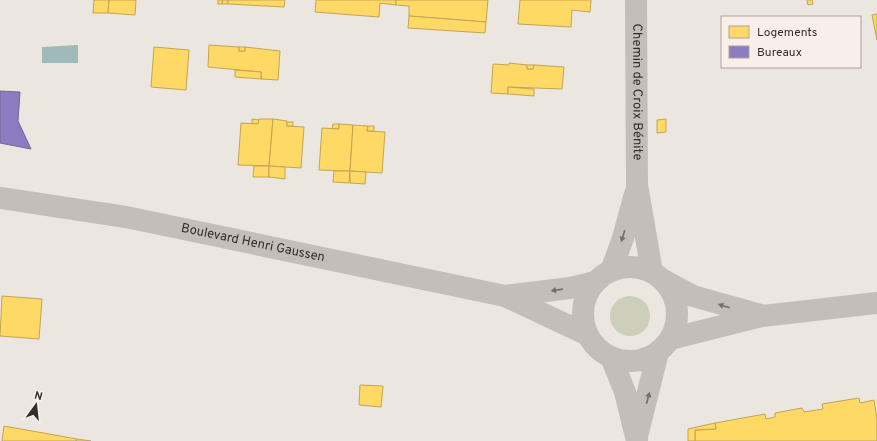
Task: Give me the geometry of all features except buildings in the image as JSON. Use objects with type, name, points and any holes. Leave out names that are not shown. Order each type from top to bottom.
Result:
[{"type":"street","name":"Chemin de Croix Bénite","points":[[636,0],[637,185],[657,276]]},
{"type":"street","name":"Chemin de Croix Bénite","points":[[603,276],[623,238],[637,185]]},
{"type":"street","name":"Boulevard Henri Gaussen","points":[[0,198],[126,217],[505,296],[588,335]]},
{"type":"street","name":"Boulevard Henri Gaussen","points":[[505,296],[570,288],[624,267],[639,267],[693,296],[762,316]]},
{"type":"street","name":"Boulevard Henri Gaussen","points":[[603,276],[587,293],[583,307],[583,321],[588,335],[602,352],[611,357],[623,360],[636,361],[647,358],[664,346],[762,316],[877,303]]},
{"type":"street","points":[[637,438],[664,346],[676,324],[677,308],[673,293],[657,276]]},
{"type":"street","points":[[611,357],[625,392],[637,438]]},
{"type":"green space","points":[[634,296],[641,299],[647,305],[650,316],[649,324],[641,333],[634,336],[626,336],[619,333],[611,324],[610,312],[613,305],[622,297]]},
{"type":"water","points":[[78,45],[78,63],[42,63],[42,47]]}]
